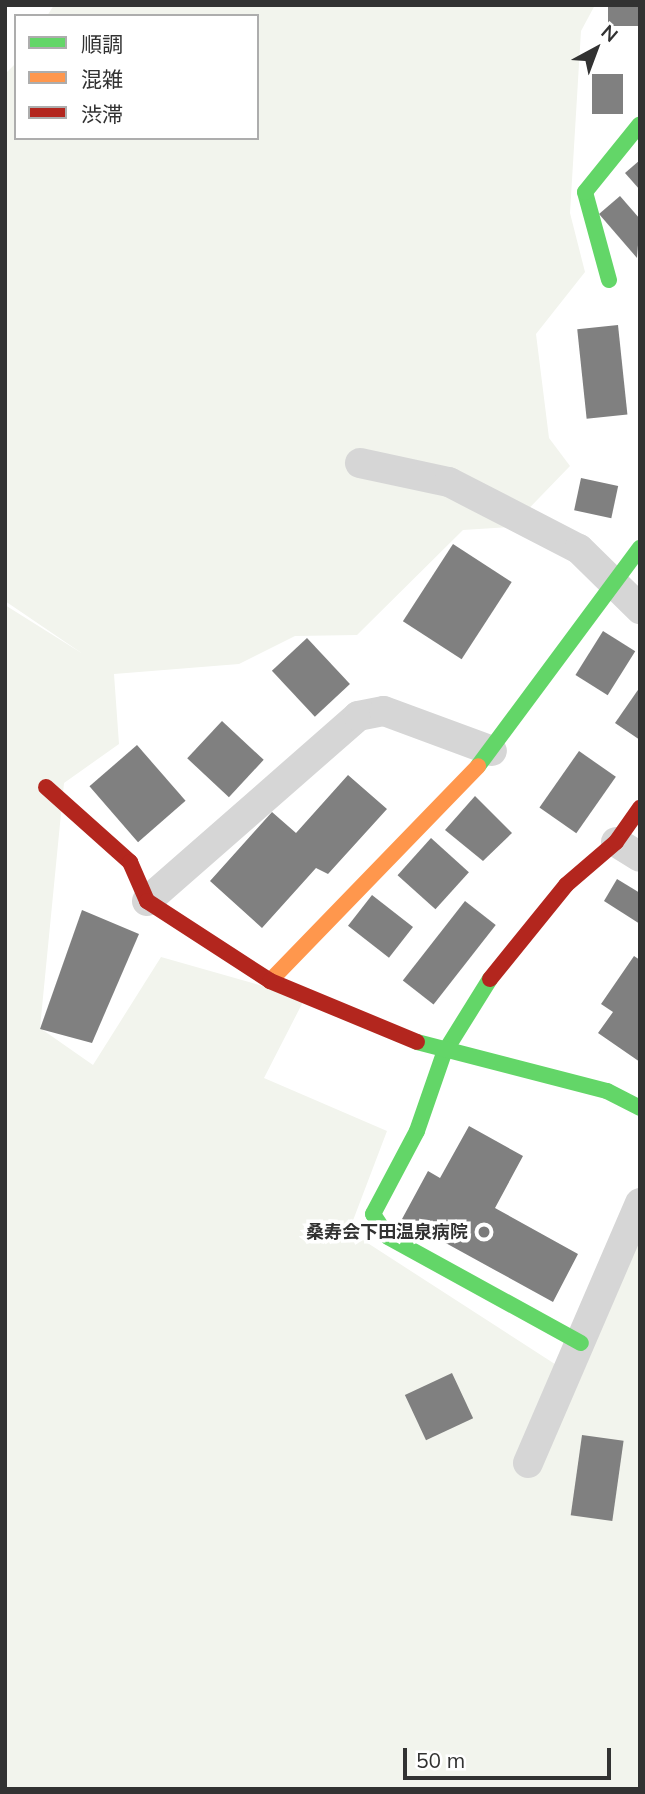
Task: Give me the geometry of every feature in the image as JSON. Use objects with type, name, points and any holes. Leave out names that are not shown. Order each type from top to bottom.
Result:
[{"type":"street","points":[[609,280],[585,192],[640,124]]},
{"type":"street","points":[[360,463],[449,482],[579,549],[640,609]]},
{"type":"street","points":[[270,981],[492,751],[610,582],[640,548]]},
{"type":"street","points":[[147,901],[358,716],[383,711],[492,751]]},
{"type":"street","points":[[46,788],[130,862],[147,901],[270,981],[444,1053],[607,1091],[640,1108]]},
{"type":"street","points":[[581,1343],[388,1237],[373,1214],[418,1131],[444,1053],[504,957],[566,885],[628,850],[640,808]]},
{"type":"street","points":[[528,1463],[640,1203]]},
{"type":"shaded area","points":[[54,5],[595,5],[581,31],[570,213],[585,272],[536,334],[549,438],[570,466],[511,527],[463,530],[357,635],[295,636],[239,664],[114,674],[119,744],[64,783],[40,1028],[93,1065],[161,957],[305,998],[264,1078],[387,1131],[349,1231],[561,1368],[640,1224],[640,1789],[5,1789],[5,605],[83,654],[5,601],[5,74],[14,65],[14,140],[259,140],[259,14],[48,14]]},
{"type":"building","points":[[608,5],[640,5],[640,26],[608,26]]},
{"type":"building","points":[[592,74],[623,74],[623,114],[592,114]]},
{"type":"building","points":[[640,160],[640,190],[625,173]]},
{"type":"building","points":[[620,196],[640,219],[637,258],[599,214]]},
{"type":"building","points":[[618,325],[627,415],[587,419],[577,329]]},
{"type":"building","points":[[581,478],[618,486],[611,518],[574,510]]},
{"type":"building","points":[[453,544],[512,582],[462,659],[403,621]]},
{"type":"building","points":[[603,631],[635,651],[608,695],[575,675]]},
{"type":"building","points":[[307,638],[350,684],[315,717],[272,671]]},
{"type":"building","points":[[640,687],[640,740],[615,723]]},
{"type":"building","points":[[222,721],[264,760],[229,797],[187,758]]},
{"type":"building","points":[[137,745],[186,801],[138,842],[89,786]]},
{"type":"building","points":[[579,751],[616,777],[576,833],[539,808]]},
{"type":"building","points":[[348,775],[387,809],[328,874],[316,868],[262,928],[210,881],[272,812],[296,833]]},
{"type":"building","points":[[475,796],[512,833],[483,861],[445,830]]},
{"type":"building","points":[[431,838],[469,872],[435,909],[398,875]]},
{"type":"building","points":[[617,879],[640,893],[640,924],[604,901]]},
{"type":"building","points":[[372,895],[413,927],[389,958],[348,926]]},
{"type":"building","points":[[465,901],[496,925],[434,1005],[403,981]]},
{"type":"building","points":[[82,910],[139,934],[92,1043],[40,1029]]},
{"type":"building","points":[[634,956],[640,960],[640,1062],[598,1033],[613,1012],[601,1004]]},
{"type":"building","points":[[469,1126],[523,1156],[495,1208],[578,1254],[553,1302],[402,1219],[428,1171],[440,1178]]},
{"type":"building","points":[[452,1373],[473,1418],[426,1440],[405,1395]]},
{"type":"building","points":[[582,1435],[624,1441],[612,1521],[571,1515]]},
{"type":"traffic: fast","points":[[609,280],[585,192],[640,124]]},
{"type":"traffic: fast","points":[[478,766],[640,548]]},
{"type":"traffic: fast","points":[[490,979],[444,1053],[417,1131],[373,1214],[388,1237],[581,1343]]},
{"type":"traffic: fast","points":[[417,1042],[607,1091],[640,1108]]},
{"type":"traffic: slow","points":[[270,981],[478,766]]},
{"type":"traffic: jam","points":[[46,787],[130,862],[147,901],[270,981],[417,1042]]},
{"type":"traffic: jam","points":[[490,979],[566,885],[616,842],[640,808]]},
{"type":"place","name":"桑寿会下田温泉病院","points":[[484,1232]]}]
